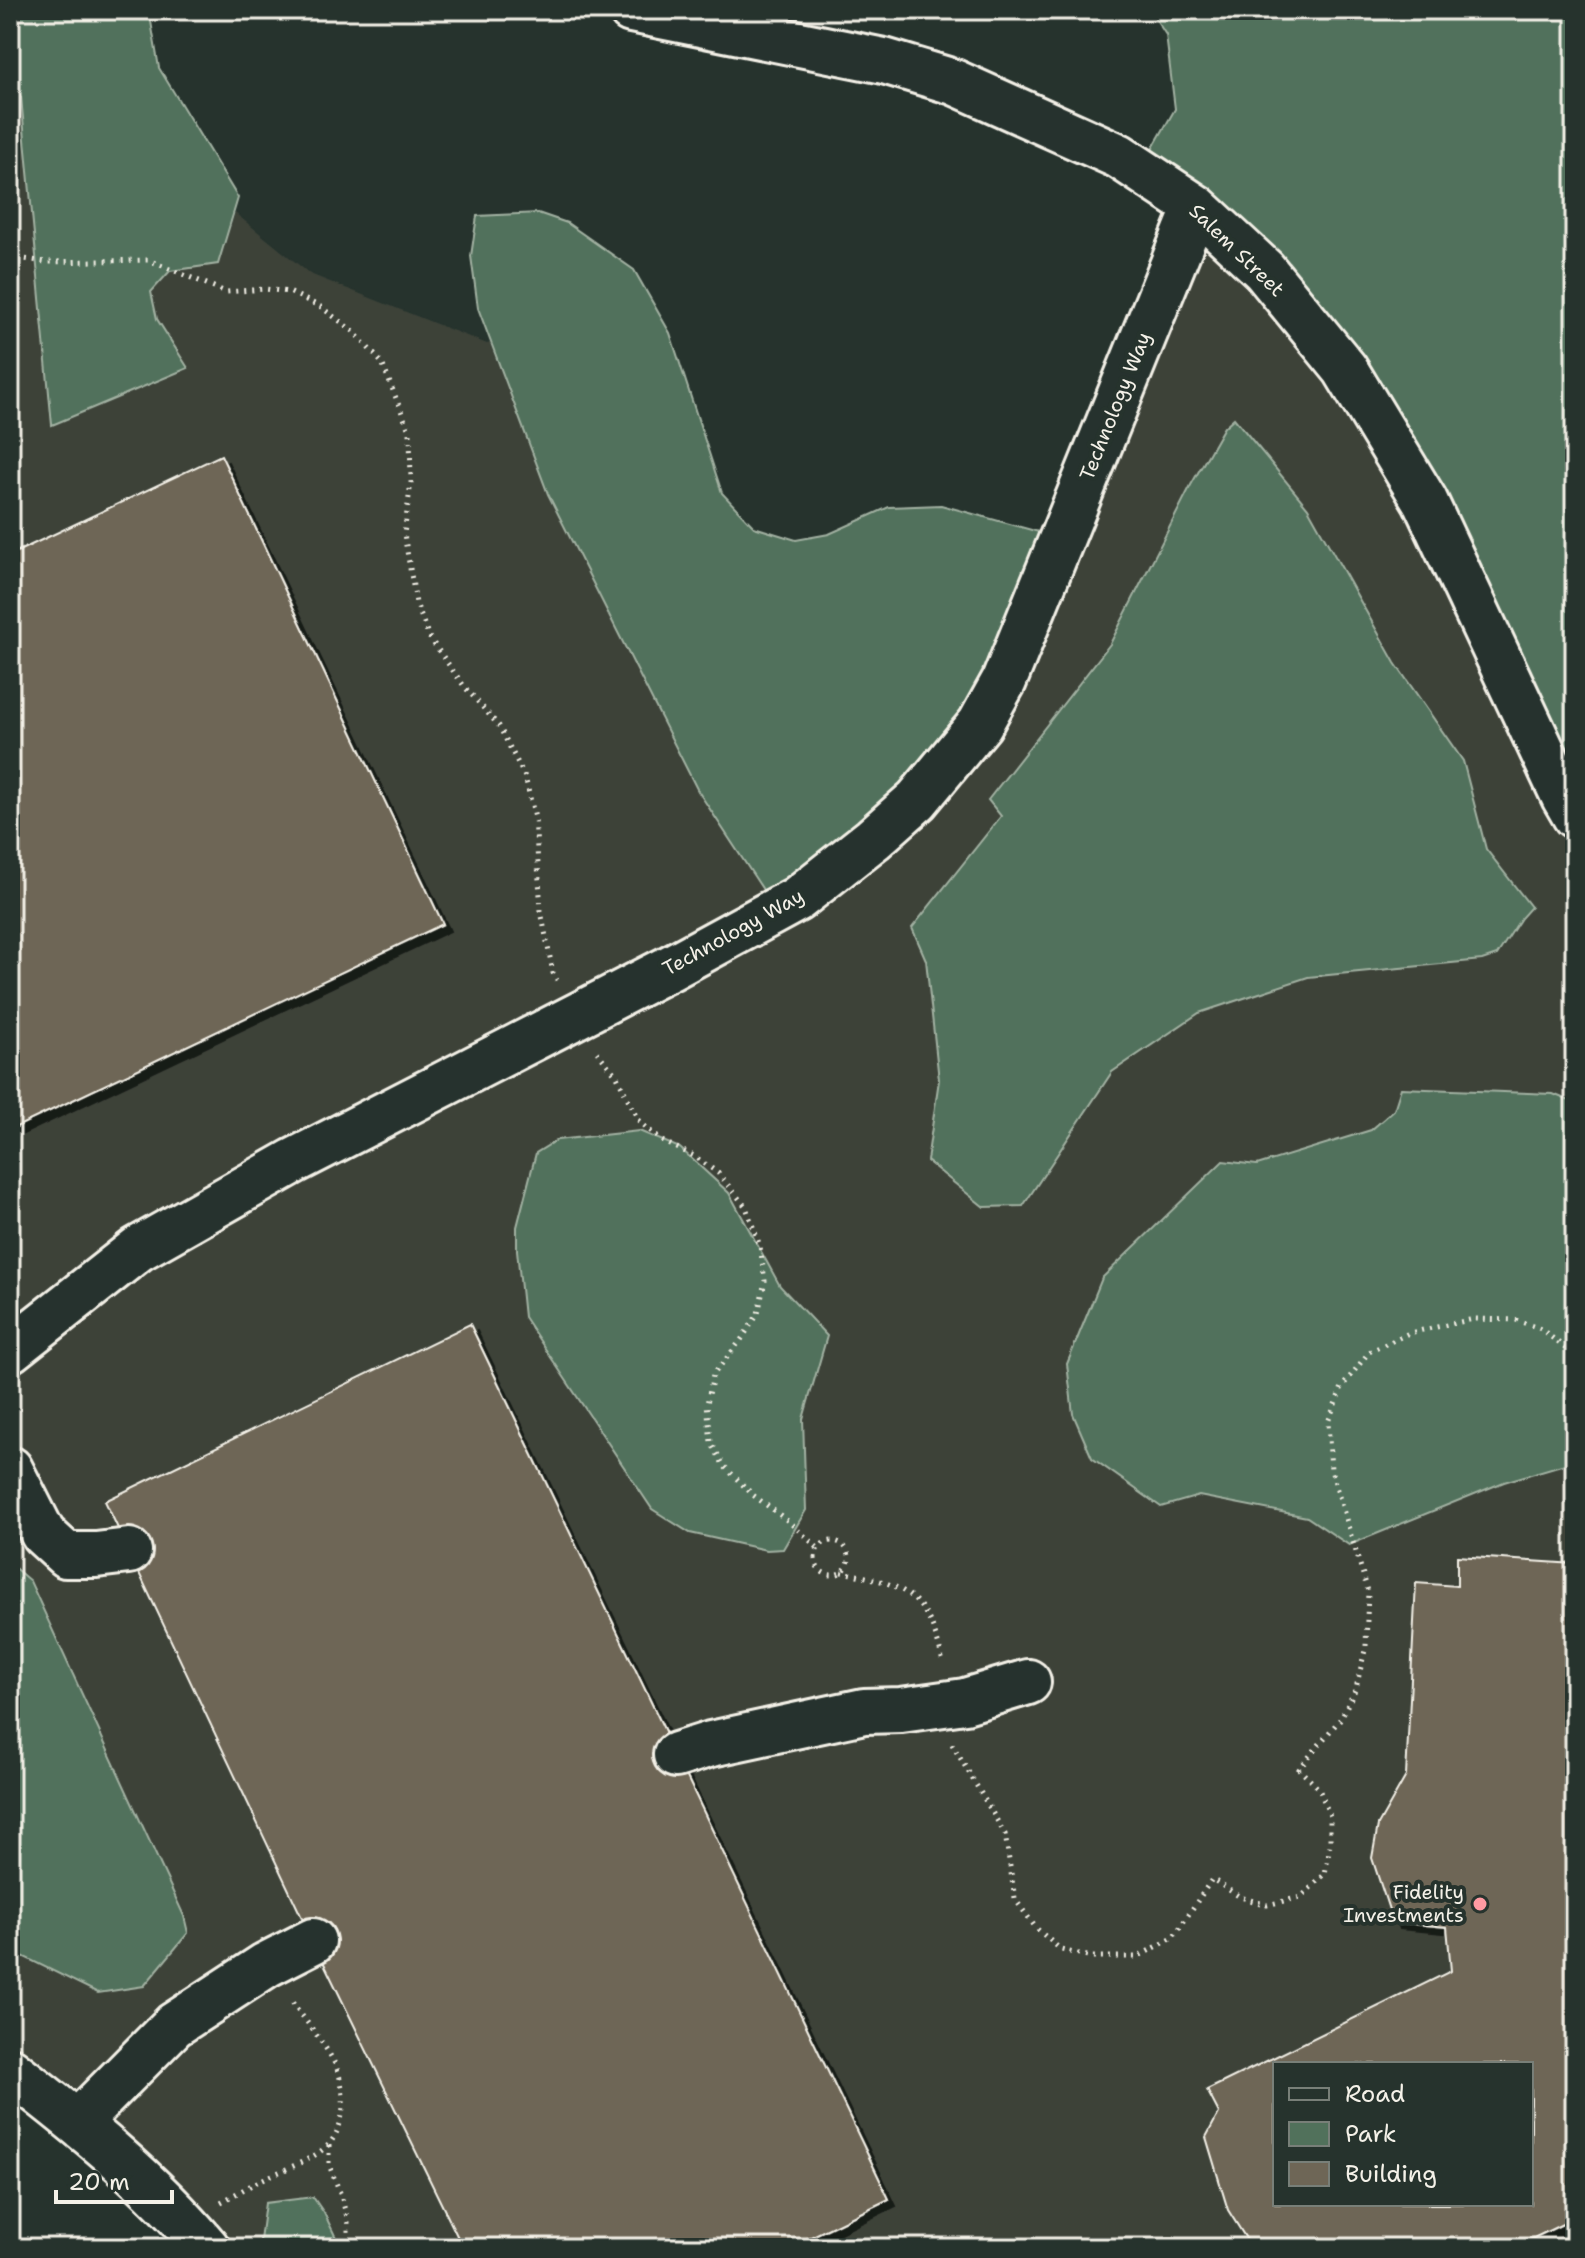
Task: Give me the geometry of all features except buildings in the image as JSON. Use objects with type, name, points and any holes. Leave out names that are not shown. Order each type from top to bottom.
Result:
[{"type":"street","name":"Salem Street","points":[[631,10],[884,61],[954,82],[1119,156],[1196,207],[1264,270],[1345,369],[1425,501],[1575,816]]},
{"type":"street","name":"Technology Way","points":[[10,1350],[138,1249],[294,1161],[797,899],[917,800],[980,724],[1004,681],[1196,207]]},
{"type":"street","points":[[10,1469],[43,1534],[66,1555],[129,1551]]},
{"type":"street","points":[[676,1755],[711,1744],[864,1711],[901,1710],[965,1701],[1028,1682]]},
{"type":"street","points":[[78,2122],[174,2025],[266,1965],[313,1941]]},
{"type":"street","points":[[10,2070],[78,2122],[196,2236]]},
{"type":"path","points":[[10,257],[46,262],[148,260],[226,292],[265,289],[289,292],[321,307],[353,331],[382,363],[410,433],[411,482],[404,534],[416,603],[429,637],[464,686],[499,726],[525,777],[535,818],[541,911],[553,973],[597,1051],[617,1076],[638,1120],[662,1141],[694,1156],[718,1173],[746,1207],[760,1246],[765,1281],[758,1314],[713,1375],[707,1404],[711,1442],[724,1466],[753,1495],[817,1547]]},
{"type":"path","points":[[841,1572],[879,1580],[910,1593],[929,1618],[943,1659],[951,1743],[1005,1834],[1015,1899],[1036,1928],[1061,1950],[1092,1957],[1137,1957],[1173,1938],[1212,1879],[1240,1897],[1267,1905],[1301,1897],[1325,1874],[1330,1845],[1330,1816],[1319,1789],[1299,1769],[1341,1718],[1356,1688],[1366,1646],[1368,1591],[1331,1470],[1328,1422],[1342,1387],[1369,1352],[1409,1333],[1474,1319],[1516,1320],[1541,1329],[1575,1356]]},
{"type":"path","points":[[827,1541],[839,1542],[848,1550],[849,1562],[841,1572],[830,1576],[819,1570],[814,1559],[817,1547],[827,1541]]},
{"type":"path","points":[[196,2236],[259,2181],[329,2144],[341,2123],[344,2099],[333,2061],[266,1965]]},
{"type":"path","points":[[329,2144],[329,2165],[348,2222],[348,2248]]},
{"type":"shaded area","points":[[10,84],[21,97],[52,425],[187,368],[157,319],[151,292],[170,271],[217,264],[235,213],[310,274],[490,343],[548,494],[698,791],[769,899],[1006,694],[1181,220],[1379,420],[1575,820],[1575,1103],[1553,1094],[1394,1111],[1371,1130],[1257,1165],[1222,1161],[1102,1278],[1067,1364],[1073,1414],[1199,1496],[1307,1517],[1348,1545],[1504,1482],[1575,1461],[1575,1894],[1564,1896],[1575,1912],[1575,2248],[341,2248],[324,2213],[265,2204],[259,2248],[201,2248],[10,2065],[10,1950],[98,1993],[30,1581],[10,1564]],"holes":[[[1224,430],[1463,761],[1486,849],[1530,907],[1482,960],[1308,977],[1199,1013],[1112,1072],[1023,1206],[927,1161],[939,1080],[926,960],[912,928],[1002,816],[989,800],[1110,644],[1190,485]],[[729,1193],[780,1286],[827,1336],[803,1419],[806,1510],[524,1317],[517,1227]]]},
{"type":"green space","points":[[10,10],[149,10],[159,68],[238,198],[218,264],[170,271],[151,292],[157,319],[188,368],[52,425],[21,97],[10,84]]},
{"type":"green space","points":[[1150,10],[1575,10],[1575,820],[1380,420],[1181,220],[1134,181],[1175,109],[1166,35]]},
{"type":"green space","points":[[538,213],[567,223],[634,270],[670,333],[722,493],[754,527],[796,540],[829,534],[889,507],[941,505],[1057,537],[1006,694],[871,850],[769,899],[698,791],[548,494],[478,308],[471,256],[477,216]]},
{"type":"green space","points":[[1234,418],[1308,508],[1395,663],[1463,761],[1486,849],[1531,907],[1497,955],[1482,960],[1308,977],[1199,1013],[1112,1072],[1023,1206],[984,1207],[927,1161],[939,1080],[926,960],[912,928],[1001,816],[988,800],[1110,644],[1191,485],[1224,427]]},
{"type":"green space","points":[[1401,1088],[1553,1094],[1575,1103],[1575,1461],[1504,1482],[1349,1545],[1307,1517],[1199,1496],[1161,1507],[1092,1458],[1073,1414],[1067,1364],[1102,1278],[1223,1161],[1257,1165],[1371,1130],[1394,1110]]},
{"type":"green space","points":[[639,1131],[680,1148],[729,1193],[780,1286],[827,1336],[803,1419],[806,1510],[783,1549],[766,1550],[690,1533],[652,1509],[524,1317],[517,1227],[536,1153],[557,1140]]},
{"type":"green space","points":[[10,1564],[30,1581],[184,1916],[188,1933],[144,1986],[98,1993],[10,1950]]},
{"type":"green space","points":[[313,2197],[341,2248],[259,2248],[265,2203]]},
{"type":"place","name":"Fidelity Investments","points":[[1480,1904]]}]
